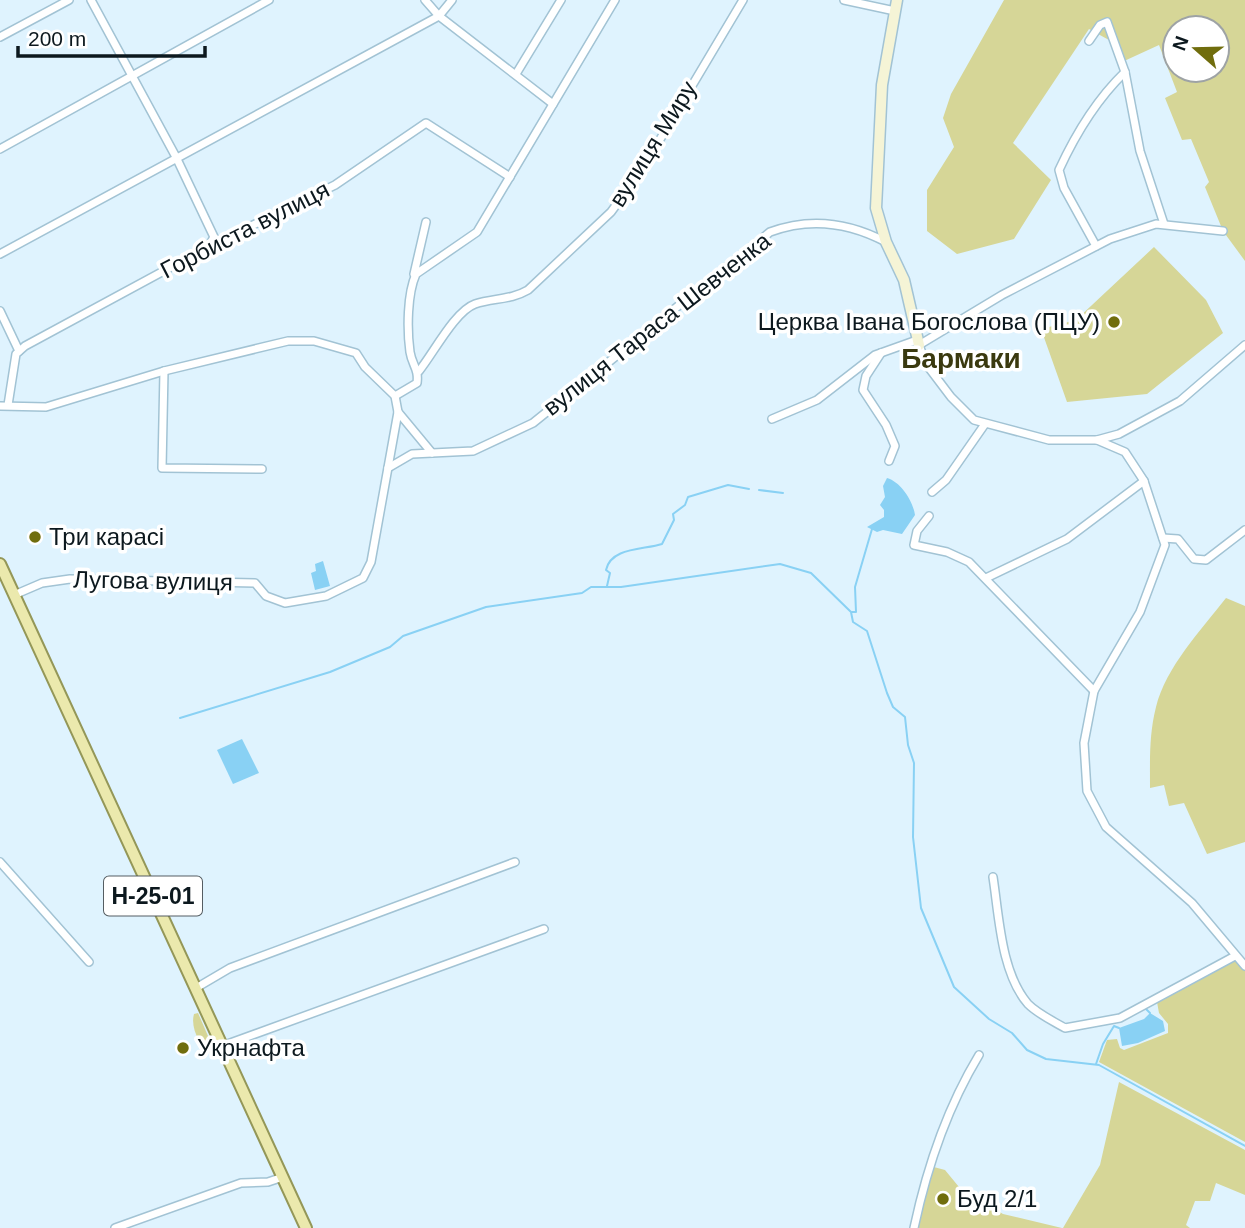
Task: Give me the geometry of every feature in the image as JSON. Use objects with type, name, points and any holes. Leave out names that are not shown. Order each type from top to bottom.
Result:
[{"type":"main road","name":"Н-25-01","points":[[0,564],[306,1228]]},
{"type":"street","points":[[0,37],[69,0]]},
{"type":"street","points":[[91,0],[176,157],[214,237],[208,247]]},
{"type":"street","points":[[0,149],[269,0]]},
{"type":"street","points":[[425,0],[439,16],[553,104]]},
{"type":"street","points":[[0,254],[439,16],[452,0]]},
{"type":"street","points":[[516,74],[561,0]]},
{"type":"street","points":[[414,278],[420,269],[477,232],[615,0]]},
{"type":"street","name":"вулиця Миру","points":[[395,396],[417,383],[419,371],[456,320],[473,304],[516,297],[528,290],[611,212],[643,167],[743,0]]},
{"type":"street","points":[[844,0],[895,12]]},
{"type":"street","points":[[897,0],[883,85],[876,208],[886,242],[904,280],[918,342],[926,364],[951,397],[974,420],[1049,440],[1097,440],[1119,434],[1180,401],[1245,345]]},
{"type":"street","points":[[1089,41],[1100,24],[1107,22],[1125,72],[1140,151],[1164,225]]},
{"type":"street","points":[[1096,246],[1064,188],[1059,170],[1075,137],[1105,92],[1125,72]]},
{"type":"street","name":"Горбиста вулиця","points":[[19,351],[208,247],[335,185],[426,122],[510,177]]},
{"type":"street","points":[[419,371],[411,357],[408,339],[414,278],[426,222]]},
{"type":"street","name":"вулиця Тараса Шевченка","points":[[388,468],[411,454],[472,451],[533,423],[770,232],[792,224],[813,222],[852,227],[886,242]]},
{"type":"street","points":[[772,419],[817,400],[882,352],[918,342],[1096,246],[1156,224],[1223,231]]},
{"type":"street","points":[[0,311],[19,351],[4,405],[46,407],[164,371],[288,341],[314,341],[356,353],[365,367],[395,396],[398,412],[432,453]]},
{"type":"street","points":[[882,352],[866,376],[863,390],[886,425],[895,446],[889,461]]},
{"type":"street","points":[[164,371],[162,468],[262,469]]},
{"type":"street","name":"Лугова вулиця","points":[[14,595],[42,583],[70,579],[256,583],[266,596],[285,603],[326,596],[363,578],[371,562],[398,412]]},
{"type":"street","points":[[932,492],[946,480],[985,424]]},
{"type":"street","points":[[1097,440],[1125,452],[1144,481],[1165,545],[1140,612],[1094,691],[1084,743],[1087,791],[1106,827],[1192,903],[1245,966]]},
{"type":"street","points":[[986,578],[1067,539],[1144,481]]},
{"type":"street","points":[[929,516],[917,531],[914,545],[937,549],[969,562],[1094,691]]},
{"type":"street","points":[[1163,538],[1178,538],[1194,559],[1206,560],[1245,530]]},
{"type":"street","points":[[0,862],[89,962]]},
{"type":"street","points":[[195,988],[230,968],[515,862]]},
{"type":"street","points":[[993,877],[1010,968],[1020,993],[1030,1006],[1065,1028],[1120,1018],[1235,956]]},
{"type":"street","points":[[222,1046],[544,929]]},
{"type":"street","points":[[914,1228],[942,1130],[961,1084],[979,1055]]},
{"type":"street","points":[[115,1228],[241,1183],[268,1182],[283,1177]]},
{"type":"green space","points":[[1004,0],[1245,0],[1245,261],[1223,231],[1205,187],[1209,182],[1191,139],[1182,140],[1165,98],[1177,92],[1174,84],[1231,84],[1231,14],[1161,14],[1161,50],[1159,45],[1122,62],[1118,45],[1089,29],[1013,143],[1051,180],[1014,239],[957,254],[927,231],[927,190],[954,147],[943,118],[951,94]]},
{"type":"green space","points":[[1154,247],[1206,300],[1223,333],[1147,394],[1067,402],[1041,329],[1076,320]]},
{"type":"green space","points":[[1226,598],[1245,606],[1245,842],[1207,854],[1184,803],[1169,806],[1164,785],[1150,788],[1151,737],[1161,692],[1176,663]]},
{"type":"green space","points":[[1235,960],[1245,970],[1245,1142],[1099,1062],[1107,1040],[1117,1039],[1120,1048],[1124,1050],[1168,1033],[1168,1024],[1159,1013],[1157,1002]]},
{"type":"green space","points":[[198,1013],[215,1052],[212,1054],[197,1037],[193,1019],[194,1014]]},
{"type":"green space","points":[[1119,1082],[1245,1150],[1245,1195],[1216,1183],[1210,1201],[1195,1201],[1186,1225],[1190,1228],[1063,1228],[1100,1165]]},
{"type":"green space","points":[[930,1166],[945,1170],[959,1187],[1003,1214],[1062,1228],[914,1228]]},
{"type":"water","points":[[887,478],[901,488],[914,510],[915,515],[902,534],[883,530],[877,532],[867,527],[884,517],[884,510],[880,505],[885,497],[883,486]]},
{"type":"water","points":[[323,561],[330,586],[315,590],[311,573],[316,571],[315,564]]},
{"type":"water","points":[[242,739],[259,773],[233,784],[217,750]]},
{"type":"water","points":[[1150,1013],[1163,1021],[1165,1031],[1138,1043],[1122,1046],[1119,1028],[1144,1019]]},
{"type":"waterway","points":[[607,586],[610,573],[606,570],[614,557],[662,544],[674,520],[673,514],[685,505],[688,497],[728,485],[749,489]]},
{"type":"waterway","points":[[759,490],[783,493]]},
{"type":"waterway","points":[[852,612],[856,612],[855,587],[872,529]]},
{"type":"waterway","points":[[180,718],[330,672],[390,647],[403,636],[486,607],[582,593],[591,587],[621,587],[780,564],[811,573],[851,612],[853,622],[867,631],[893,707],[905,717],[908,745],[914,763],[913,837],[921,908],[954,987],[989,1019],[1012,1033],[1027,1050],[1046,1059],[1099,1065],[1245,1146]]},
{"type":"waterway","points":[[1146,1009],[1150,1013]]},
{"type":"waterway","points":[[1096,1064],[1103,1044],[1114,1026],[1119,1028]]},
{"type":"place","name":"Церква Івана Богослова (ПЦУ)","points":[[1114,322]]},
{"type":"place","name":"Три карасі","points":[[35,537]]},
{"type":"place","name":"Укрнафта","points":[[183,1048]]},
{"type":"place","name":"Буд 2/1","points":[[943,1199]]},
{"type":"district","name":"Бармаки","points":[[961,358]]}]
